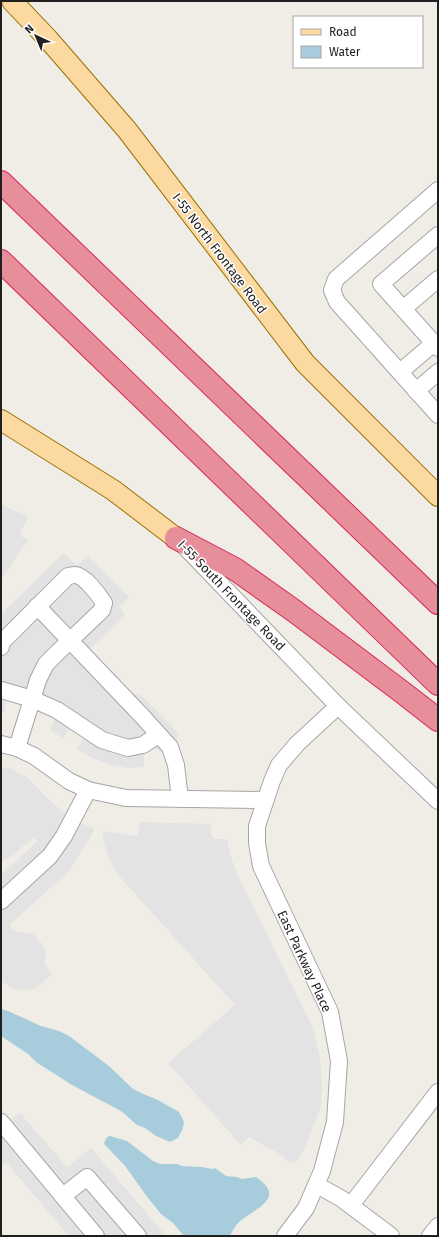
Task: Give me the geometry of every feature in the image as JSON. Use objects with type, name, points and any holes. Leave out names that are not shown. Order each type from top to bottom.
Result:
[{"type":"highway","points":[[1,182],[438,603]]},
{"type":"highway","points":[[1,261],[438,684]]},
{"type":"highway","points":[[176,538],[235,570],[293,610],[438,720]]},
{"type":"main road","name":"I-55 North Frontage Road","points":[[12,1],[48,39],[127,130],[304,363],[438,496]]},
{"type":"main road","points":[[32,1],[48,39]]},
{"type":"main road","name":"I-55 South Frontage Road","points":[[1,420],[113,490],[176,538]]},
{"type":"street","points":[[438,190],[336,279],[332,290],[337,302],[438,415]]},
{"type":"street","points":[[400,372],[436,346],[381,284],[438,235]]},
{"type":"street","points":[[403,309],[438,279]]},
{"type":"street","points":[[416,391],[438,372]]},
{"type":"street","name":"I-55 South Frontage Road","points":[[176,538],[338,706],[438,801]]},
{"type":"street","points":[[1,647],[1,643],[68,576],[76,575],[83,578],[100,596],[104,603],[102,610],[46,664],[38,680],[18,748]]},
{"type":"street","points":[[37,606],[170,747],[176,765],[180,799]]},
{"type":"street","points":[[1,690],[32,699],[57,710],[102,740],[128,748],[144,745],[158,735]]},
{"type":"street","name":"East Parkway Place","points":[[285,1236],[306,1208],[317,1185],[328,1151],[335,1122],[339,1061],[330,1012],[262,866],[257,844],[257,826],[264,800],[279,765],[297,744],[338,706]]},
{"type":"street","points":[[1,744],[18,748],[34,756],[69,781],[88,790],[126,798],[264,800]]},
{"type":"street","points":[[1,901],[50,856],[64,836],[88,790]]},
{"type":"street","points":[[350,1205],[438,1092]]},
{"type":"street","points":[[4,1132],[63,1196],[96,1236]]},
{"type":"street","points":[[63,1196],[87,1177],[138,1236]]},
{"type":"street","points":[[317,1185],[342,1198],[391,1236]]},
{"type":"street","points":[[430,1236],[438,1226]]},
{"type":"shaded area","points":[[1,504],[28,517],[21,531],[21,535],[28,540],[1,579]]},
{"type":"shaded area","points":[[64,553],[76,565],[78,565],[88,555],[129,597],[119,606],[125,614],[89,650],[130,693],[142,696],[177,732],[178,739],[176,746],[163,754],[157,749],[151,749],[146,752],[144,755],[144,767],[127,768],[100,761],[87,755],[77,749],[83,738],[71,729],[63,738],[50,730],[54,721],[53,717],[13,701],[6,702],[4,712],[1,712],[1,632],[3,631],[3,628],[1,624],[1,614]]},
{"type":"shaded area","points":[[1,767],[10,768],[28,778],[63,812],[95,829],[74,864],[66,874],[9,925],[17,932],[33,934],[44,946],[46,955],[44,964],[53,974],[34,989],[22,990],[10,987],[1,981],[1,875],[38,841],[33,838],[10,857],[1,862]]},
{"type":"shaded area","points":[[140,822],[211,824],[211,834],[213,838],[227,839],[238,876],[312,1026],[320,1058],[322,1086],[321,1105],[307,1144],[295,1162],[289,1163],[278,1153],[249,1137],[241,1145],[168,1063],[235,1005],[120,877],[112,865],[103,839],[103,831],[136,836],[138,834]]},
{"type":"shaded area","points":[[1,1109],[10,1120],[20,1113],[67,1167],[91,1148],[166,1236],[69,1236],[6,1162],[1,1165]]},
{"type":"water","points":[[1,1009],[69,1036],[109,1066],[133,1089],[156,1099],[179,1112],[184,1122],[178,1138],[170,1142],[156,1136],[145,1128],[137,1125],[121,1111],[72,1085],[36,1062],[28,1054],[1,1036]]},
{"type":"water","points":[[110,1136],[127,1141],[153,1161],[160,1164],[177,1164],[182,1166],[215,1168],[226,1176],[242,1179],[256,1177],[269,1191],[269,1197],[265,1203],[238,1223],[230,1236],[184,1236],[173,1223],[161,1214],[125,1166],[104,1144],[106,1139]]}]
